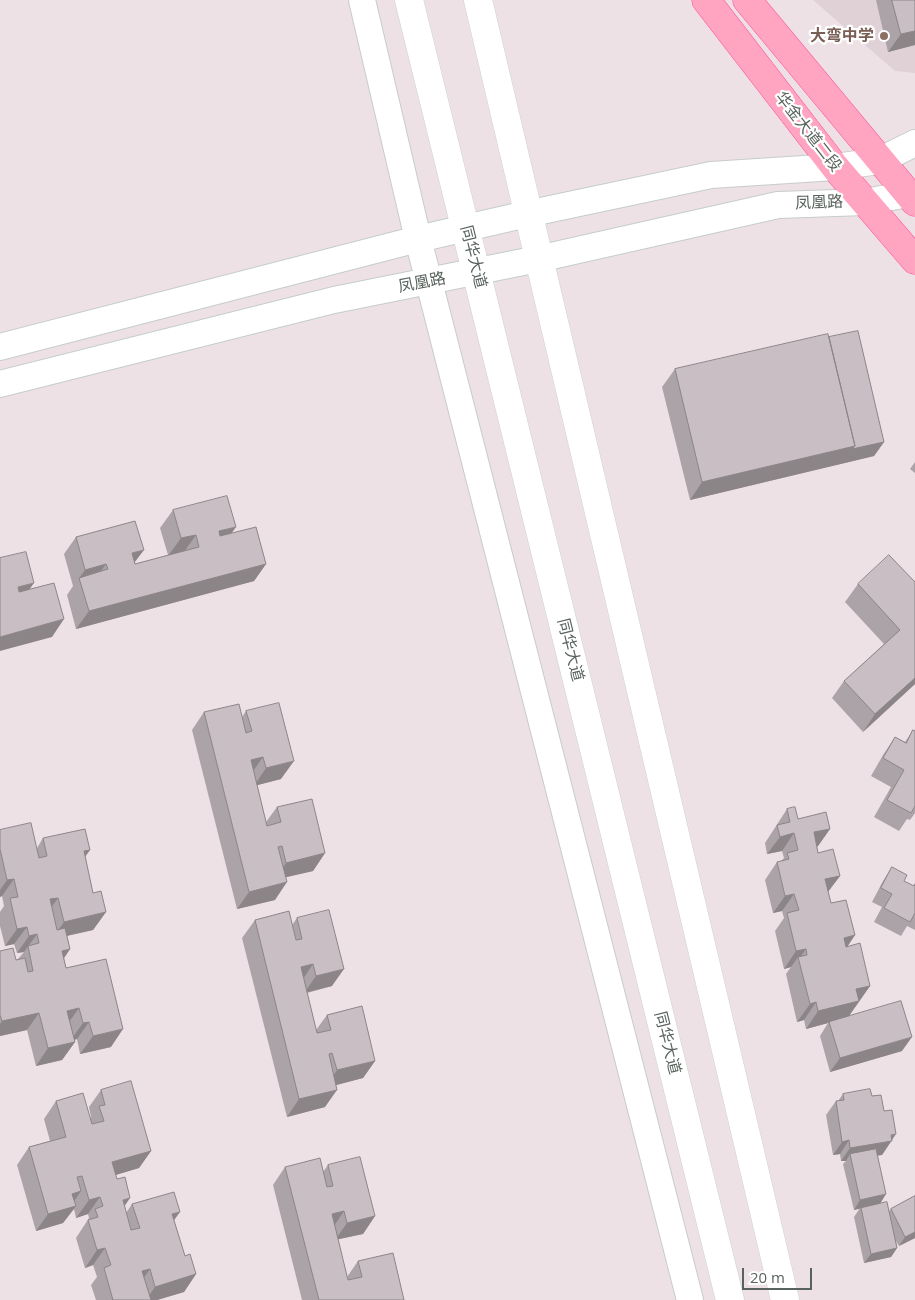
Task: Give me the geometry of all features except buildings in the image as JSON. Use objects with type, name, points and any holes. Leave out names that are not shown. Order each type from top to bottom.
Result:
[{"type":"main road","name":"同华大道","points":[[409,0],[730,1300]]},
{"type":"main road","points":[[478,0],[785,1300]]},
{"type":"main road","name":"华金大道二段","points":[[706,0],[835,167],[915,260]]},
{"type":"main road","points":[[747,0],[911,198]]},
{"type":"street","points":[[362,0],[418,239],[690,1300]]},
{"type":"street","points":[[0,347],[418,239],[527,214],[711,174],[835,167],[879,161],[915,144]]},
{"type":"street","name":"凤凰路","points":[[0,384],[334,300],[538,259],[778,205],[865,202],[911,198]]},
{"type":"shaded area","name":"大弯中学","points":[[813,0],[915,0],[915,73],[895,71]]},
{"type":"place","name":"大弯中学","points":[[884,36]]}]
